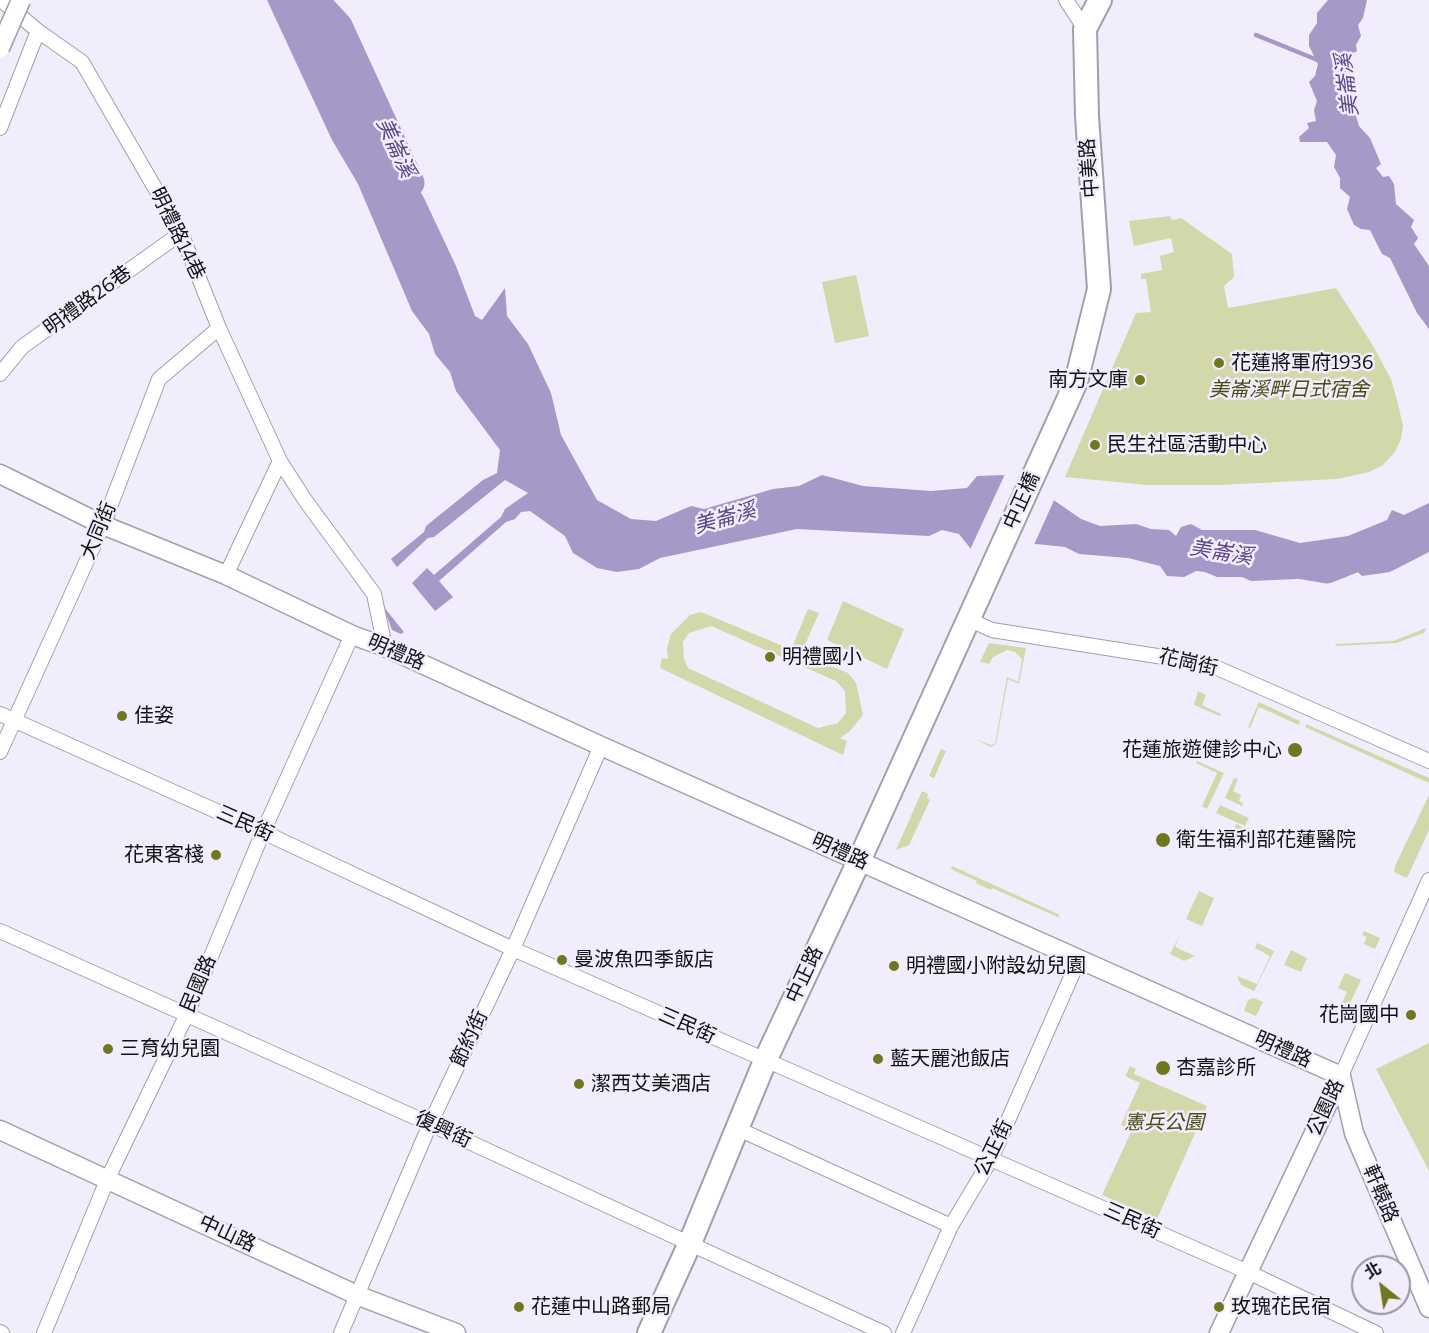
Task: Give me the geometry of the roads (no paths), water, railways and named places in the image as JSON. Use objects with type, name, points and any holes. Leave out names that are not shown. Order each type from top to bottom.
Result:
[{"type":"main road","name":"中美路","points":[[1076,382],[1089,339],[1099,289],[1087,116],[1085,29],[1100,0]]},
{"type":"main road","name":"中正橋","points":[[968,619],[1076,382]]},
{"type":"main road","name":"中正路","points":[[649,1333],[690,1243],[765,1061],[859,861],[968,619]]},
{"type":"street","name":"明禮路14巷","points":[[1,0],[38,31],[82,62],[181,233],[219,328],[280,461],[305,500],[374,594],[385,647]]},
{"type":"street","points":[[0,48],[21,0]]},
{"type":"street","points":[[1066,0],[1085,29]]},
{"type":"street","points":[[0,128],[38,31]]},
{"type":"street","name":"明禮路26巷","points":[[0,374],[22,348],[181,233]]},
{"type":"street","name":"大同街","points":[[0,752],[103,525],[159,379],[219,328]]},
{"type":"street","points":[[0,474],[103,525],[226,576],[280,461]]},
{"type":"street","name":"明禮路","points":[[226,576],[345,632],[385,647],[601,746],[1341,1076]]},
{"type":"street","name":"花崗街","points":[[968,619],[992,630],[1208,664],[1429,761]]},
{"type":"street","name":"民國路","points":[[44,1333],[108,1178],[187,1014],[263,832],[282,795],[345,632]]},
{"type":"street","name":"三民街","points":[[0,714],[263,832],[513,949],[1248,1272],[1376,1333]]},
{"type":"street","name":"節約街","points":[[341,1333],[359,1296],[430,1124],[513,949],[601,746]]},
{"type":"street","name":"公園路","points":[[1219,1333],[1341,1076],[1429,880]]},
{"type":"street","name":"復興街","points":[[0,931],[430,1124],[884,1333]]},
{"type":"street","name":"公正街","points":[[903,1333],[951,1226],[991,1159],[1079,959]]},
{"type":"street","name":"軒轅路","points":[[1341,1076],[1354,1133],[1429,1308]]},
{"type":"street","points":[[736,1128],[951,1226]]},
{"type":"street","name":"中山路","points":[[0,1130],[359,1296],[456,1333]]},
{"type":"water","points":[[267,0],[312,0],[318,16],[350,66],[424,198],[456,266],[475,316],[482,320],[505,288],[507,316],[528,344],[551,393],[561,435],[597,500],[631,519],[656,521],[691,506],[704,509],[773,489],[799,486],[822,475],[863,486],[931,491],[967,488],[977,476],[1005,475],[1055,501],[1081,519],[1100,526],[1136,524],[1151,529],[1169,530],[1176,536],[1181,527],[1191,524],[1202,530],[1255,530],[1300,543],[1348,536],[1387,520],[1392,510],[1404,515],[1429,503],[1429,552],[1390,572],[1362,576],[1352,567],[1347,571],[1345,578],[1332,576],[1318,565],[1296,579],[1251,581],[1242,577],[1217,577],[1196,571],[1184,577],[1167,576],[1160,566],[1128,558],[1079,554],[1065,547],[1036,544],[971,549],[959,534],[942,530],[929,536],[797,529],[660,558],[639,569],[617,572],[597,568],[573,553],[565,536],[530,511],[521,512],[515,519],[506,522],[439,581],[453,597],[435,611],[412,583],[427,568],[434,575],[501,517],[505,509],[528,493],[505,480],[434,537],[428,538],[397,567],[391,559],[424,532],[426,526],[483,480],[497,473],[500,450],[456,391],[450,372],[435,354],[429,334],[412,311],[358,184],[332,140]]},
{"type":"water","points":[[1328,0],[1367,0],[1363,18],[1358,25],[1361,36],[1356,45],[1357,51],[1346,57],[1346,78],[1350,90],[1354,93],[1352,103],[1359,126],[1370,138],[1381,164],[1376,168],[1383,177],[1389,176],[1394,184],[1396,204],[1414,220],[1411,227],[1418,238],[1414,244],[1429,266],[1429,329],[1417,313],[1390,258],[1382,254],[1370,230],[1354,225],[1347,209],[1350,197],[1340,188],[1340,178],[1334,167],[1336,155],[1327,142],[1300,142],[1299,137],[1309,128],[1307,123],[1316,121],[1314,110],[1317,101],[1309,82],[1315,76],[1318,64],[1309,46],[1309,35],[1317,23],[1317,13]]},
{"type":"water","points":[[383,606],[404,632],[401,634],[392,630]]},
{"type":"waterway","name":"美崙溪","points":[[315,0],[339,26],[411,183]]},
{"type":"waterway","points":[[1256,35],[1320,61]]},
{"type":"waterway","name":"美崙溪","points":[[1279,562],[1327,570],[1357,558]]},
{"type":"place","name":"花蓮將軍府1936","points":[[1219,363]]},
{"type":"place","name":"南方文庫","points":[[1140,380]]},
{"type":"place","name":"民生社區活動中心","points":[[1095,445]]},
{"type":"place","name":"明禮國小","points":[[770,657]]},
{"type":"place","name":"佳姿","points":[[122,716]]},
{"type":"place","name":"花蓮旅遊健診中心","points":[[1295,750]]},
{"type":"place","name":"衛生福利部花蓮醫院","points":[[1163,840]]},
{"type":"place","name":"花東客棧","points":[[216,855]]},
{"type":"place","name":"曼波魚四季飯店","points":[[562,960]]},
{"type":"place","name":"明禮國小附設幼兒園","points":[[894,966]]},
{"type":"place","name":"花崗國中","points":[[1411,1015]]},
{"type":"place","name":"三育幼兒園","points":[[108,1049]]},
{"type":"place","name":"藍天麗池飯店","points":[[878,1059]]},
{"type":"place","name":"杏嘉診所","points":[[1163,1068]]},
{"type":"place","name":"潔西艾美酒店","points":[[579,1084]]},
{"type":"place","name":"花蓮中山路郵局","points":[[519,1307]]},
{"type":"place","name":"玫瑰花民宿","points":[[1219,1307]]},
{"type":"park label","name":"美崙溪畔日式宿舍","points":[[1289,390]]},
{"type":"park label","name":"憲兵公園","points":[[1164,1123]]}]
